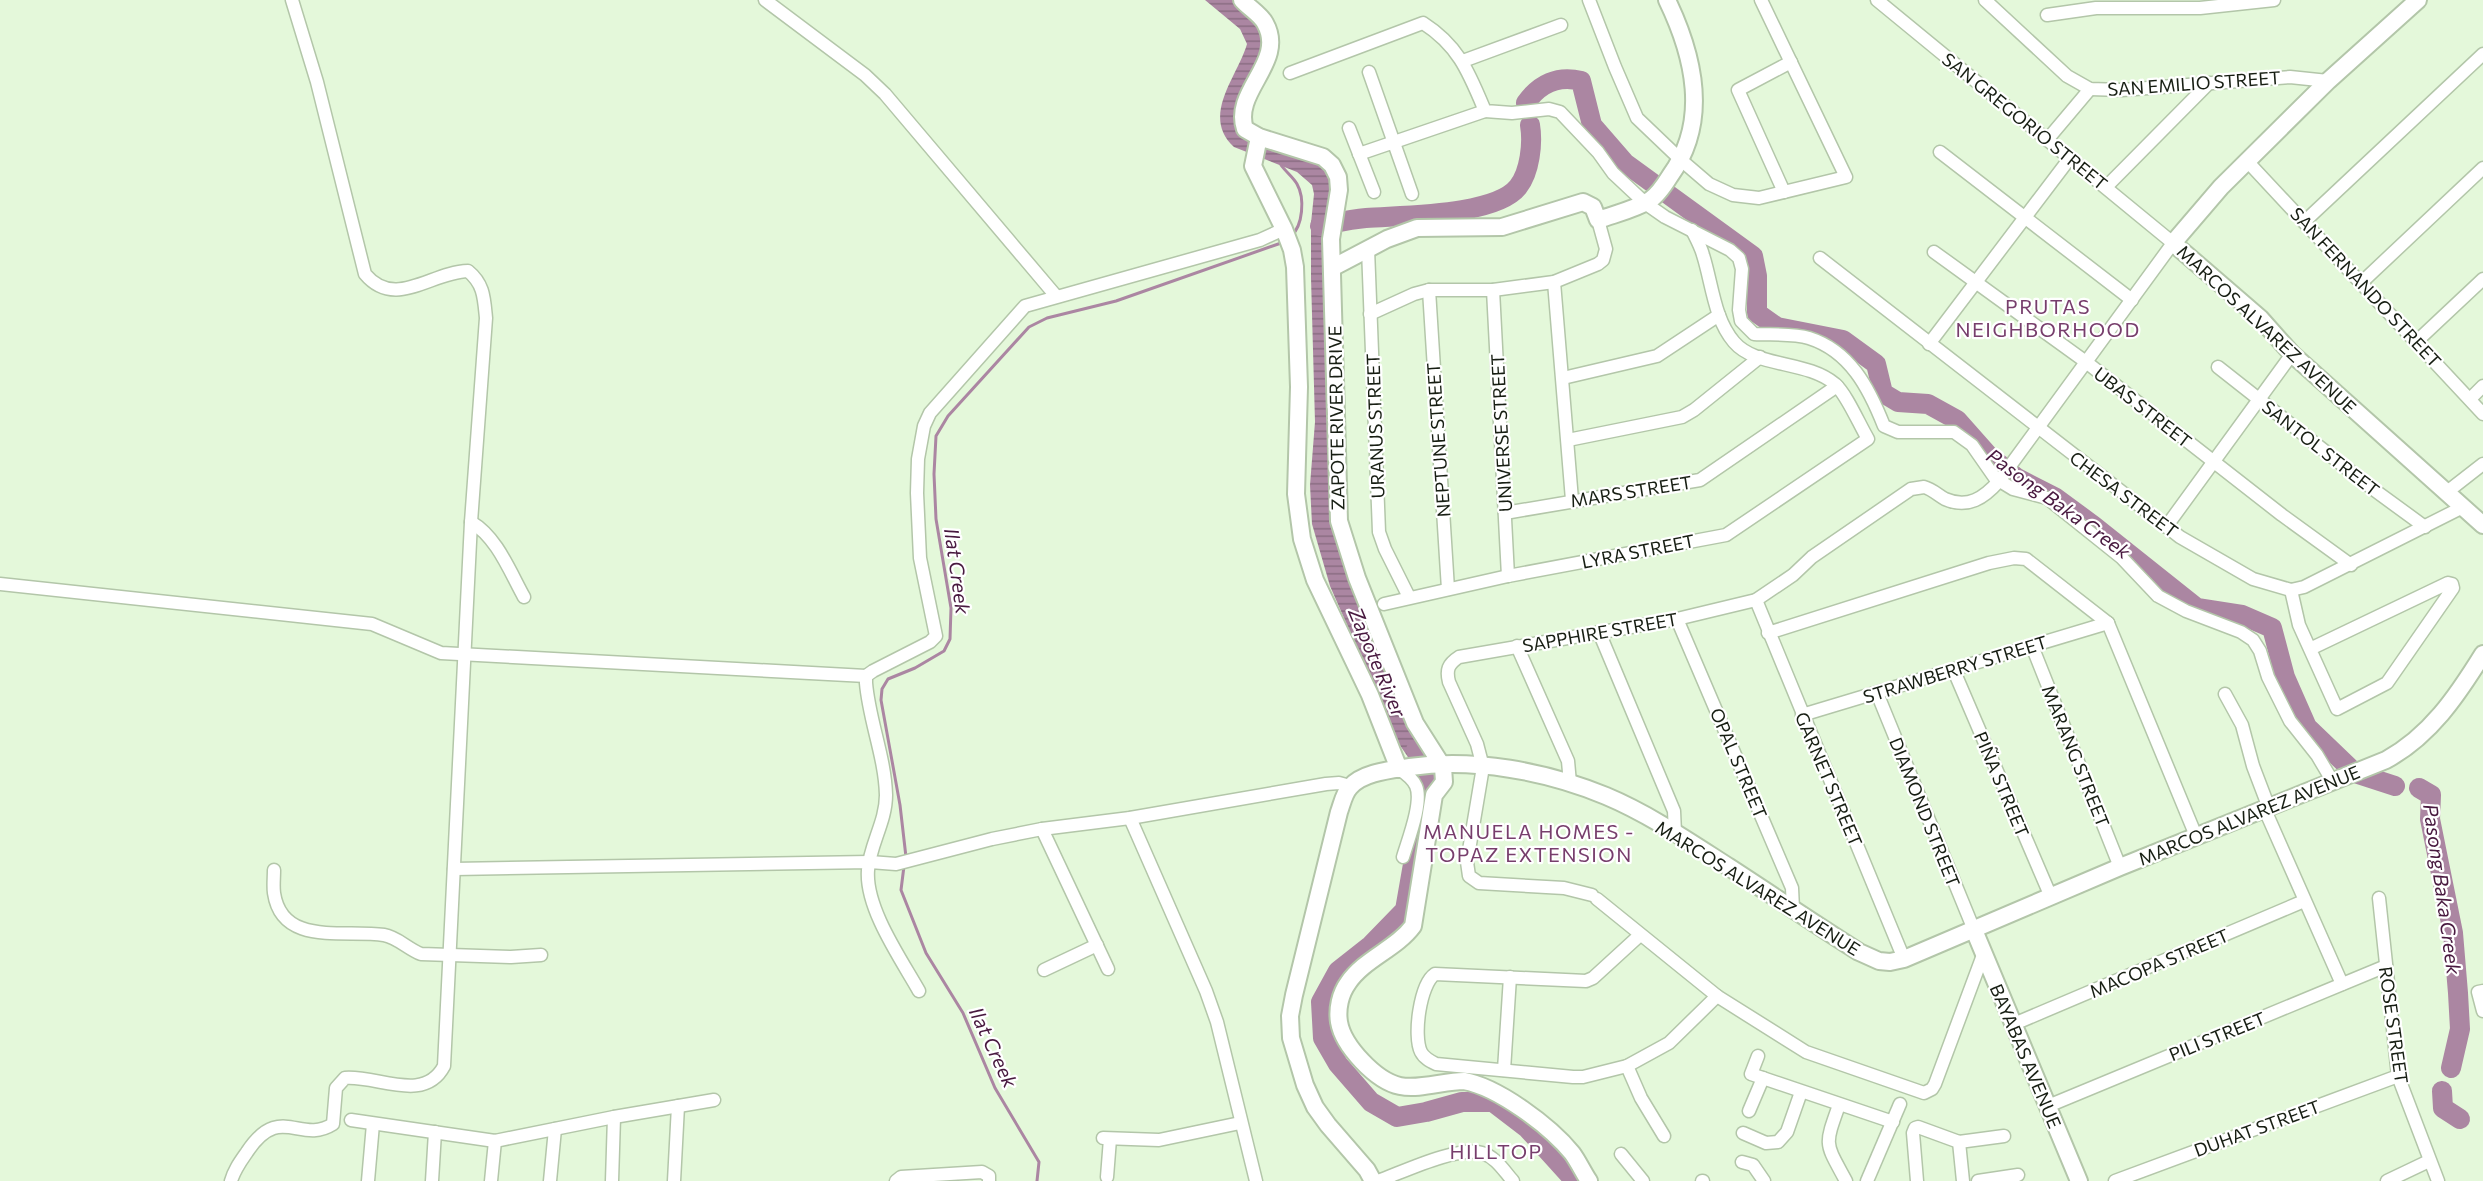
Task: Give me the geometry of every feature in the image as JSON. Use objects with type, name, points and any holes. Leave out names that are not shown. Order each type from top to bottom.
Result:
[{"type":"main road","points":[[1242,0],[1267,25],[1270,42],[1269,57],[1246,102],[1243,116],[1245,129],[1258,139]]},
{"type":"main road","points":[[1332,268],[1368,249],[1417,228],[1502,228],[1578,202],[1589,203],[1598,220],[1649,200],[1681,160],[1691,129],[1693,76],[1686,42],[1667,0]]},
{"type":"main road","name":"MARCOS ALVAREZ AVENUE","points":[[2418,0],[2328,81],[2247,161],[2221,187],[2173,243],[2260,318],[2292,354],[2483,525]]},
{"type":"main road","name":"ZAPOTE RIVER DRIVE","points":[[1406,768],[1315,580],[1302,539],[1296,494],[1299,387],[1295,267],[1285,231],[1256,175],[1253,158],[1258,139],[1317,154],[1328,160],[1336,170],[1338,177],[1332,226],[1332,268],[1339,521],[1357,578],[1415,723],[1436,763]]},
{"type":"main road","name":"MARCOS ALVAREZ AVENUE","points":[[1350,786],[1378,773],[1436,763],[1483,766],[1570,783],[1607,797],[1675,833],[1869,957],[1890,962],[1904,959],[2120,867],[2386,760],[2415,742],[2449,705],[2483,654]]},
{"type":"main road","points":[[1436,763],[1444,772],[1444,782],[1434,795],[1413,926],[1365,965],[1347,984],[1340,998],[1339,1024],[1355,1052],[1371,1070],[1384,1080],[1404,1087],[1472,1082],[1506,1099],[1551,1131],[1572,1153],[1588,1181]]},
{"type":"main road","points":[[1350,786],[1339,812],[1294,995],[1290,1017],[1291,1038],[1305,1085],[1316,1107],[1328,1125],[1358,1158],[1373,1181]]},
{"type":"main road","name":"BAYABAS AVENUE","points":[[1974,930],[2079,1181]]},
{"type":"street","points":[[231,1181],[234,1172],[255,1140],[266,1130],[276,1127],[293,1127],[317,1131],[333,1124],[336,1088],[345,1078],[354,1077],[414,1086],[423,1085],[440,1074],[444,1066],[471,522],[486,318],[484,292],[478,279],[468,271],[456,271],[404,289],[387,290],[374,285],[365,274],[317,82],[292,0]]},
{"type":"street","points":[[765,0],[866,75],[885,94],[1056,296]]},
{"type":"street","points":[[1589,0],[1637,118],[1709,184],[1732,195],[1759,198],[1846,177],[1761,0]]},
{"type":"street","name":"SAN GREGORIO STREET","points":[[1877,0],[2173,243]]},
{"type":"street","name":"SAN EMILIO STREET","points":[[1985,0],[2067,76],[2090,89],[2122,90],[2290,77],[2328,81]]},
{"type":"street","points":[[2047,15],[2095,4],[2201,4],[2274,0]]},
{"type":"street","points":[[1290,73],[1423,23],[1447,42],[1463,61],[1485,111]]},
{"type":"street","points":[[1463,61],[1561,25]]},
{"type":"street","points":[[2304,222],[2483,54]]},
{"type":"street","points":[[1784,192],[1738,90],[1791,62]]},
{"type":"street","points":[[1369,72],[1412,194]]},
{"type":"street","points":[[2106,187],[2209,83]]},
{"type":"street","points":[[2047,140],[2090,89]]},
{"type":"street","points":[[1359,154],[1485,111],[1512,113],[1549,110],[1560,112],[1598,152],[1612,173],[1649,200],[1665,217],[1730,250],[1739,258],[1742,269],[1738,310],[1741,321],[1754,334],[1807,337],[1830,347],[1859,374],[1873,398],[1884,426],[1898,432],[1954,432],[1972,445],[1987,469],[1999,481],[2013,489],[2047,498],[2122,558],[2158,596],[2186,611],[2241,632],[2253,640],[2290,721],[2337,781]]},
{"type":"street","points":[[1349,128],[1374,192]]},
{"type":"street","points":[[1940,152],[2132,300]]},
{"type":"street","points":[[1929,344],[2070,158]]},
{"type":"street","name":"SAN FERNANDO STREET","points":[[2247,161],[2483,414]]},
{"type":"street","points":[[2361,283],[2483,168]]},
{"type":"street","points":[[1370,314],[1414,294],[1429,290],[1493,290],[1554,282],[1603,260],[1606,249],[1598,220]]},
{"type":"street","points":[[1692,230],[1703,254],[1719,315],[1728,336],[1745,352],[1814,372],[1837,386]]},
{"type":"street","points":[[0,584],[372,624],[441,653],[866,676],[930,642],[936,636],[921,558],[916,493],[916,471],[927,419],[1018,313],[1035,302],[1260,240],[1285,231]]},
{"type":"street","points":[[1756,600],[1911,489],[1924,486],[1952,501],[1971,503],[1991,490],[2173,243]]},
{"type":"street","name":"URANUS STREET","points":[[1368,249],[1379,532],[1409,597]]},
{"type":"street","name":"UBAS STREET","points":[[1934,252],[2086,362],[2213,462],[2351,565]]},
{"type":"street","name":"CHESA STREET","points":[[1820,258],[2166,527],[2240,573],[2266,584],[2291,590]]},
{"type":"street","points":[[2417,341],[2483,279]]},
{"type":"street","points":[[1554,282],[1572,500]]},
{"type":"street","name":"NEPTUNE STREET","points":[[1429,290],[1448,590]]},
{"type":"street","name":"UNIVERSE STREET","points":[[1493,290],[1508,576]]},
{"type":"street","points":[[1563,378],[1657,356],[1719,315]]},
{"type":"street","points":[[2166,527],[2292,354]]},
{"type":"street","points":[[1568,440],[1682,417],[1760,357]]},
{"type":"street","name":"SANTOL STREET","points":[[2218,367],[2373,489],[2426,527]]},
{"type":"street","name":"LYRA STREET","points":[[1384,604],[1508,576],[1726,535],[1868,439],[1837,386]]},
{"type":"street","name":"MARS STREET","points":[[1505,513],[1700,480],[1837,386]]},
{"type":"street","points":[[2470,399],[2483,386]]},
{"type":"street","points":[[2447,492],[2483,464]]},
{"type":"street","points":[[2310,649],[2448,583],[2452,584],[2453,588],[2387,682],[2337,709],[2299,625],[2291,590],[2304,587],[2351,565],[2463,507]]},
{"type":"street","points":[[471,522],[482,528],[492,542],[524,597]]},
{"type":"street","points":[[1768,633],[1989,563],[2014,558],[2026,560],[2108,623],[2196,836]]},
{"type":"street","name":"SAPPHIRE STREET","points":[[1483,766],[1477,744],[1449,682],[1448,667],[1459,657],[1677,619],[1756,600]]},
{"type":"street","name":"GARNET STREET","points":[[1756,600],[1904,959]]},
{"type":"street","name":"OPAL STREET","points":[[1677,619],[1792,888],[1793,909]]},
{"type":"street","name":"STRAWBERRY STREET","points":[[1802,715],[2108,623]]},
{"type":"street","points":[[1599,632],[1674,812],[1675,833]]},
{"type":"street","points":[[1517,646],[1568,761],[1570,783]]},
{"type":"street","name":"MARANG STREET","points":[[2032,646],[2120,867]]},
{"type":"street","name":"PIÑA STREET","points":[[1954,671],[2051,897]]},
{"type":"street","points":[[866,676],[886,792],[886,812],[868,872],[870,893],[887,934],[919,991]]},
{"type":"street","name":"DIAMOND STREET","points":[[1877,693],[1974,930]]},
{"type":"street","points":[[2225,694],[2242,725],[2267,809],[2304,901],[2342,984]]},
{"type":"street","points":[[1483,766],[1467,862],[1469,876],[1479,883],[1564,888],[1595,897],[1640,935],[1683,966],[1717,996],[1806,1052],[1924,1093],[1932,1089],[1983,955]]},
{"type":"street","points":[[1403,857],[1418,793],[1406,768]]},
{"type":"street","points":[[454,869],[870,862],[896,864],[992,839],[1042,829],[1130,818],[1326,784],[1339,783],[1350,786]]},
{"type":"street","points":[[1130,818],[1206,991],[1217,1022],[1256,1181]]},
{"type":"street","points":[[1042,829],[1108,969]]},
{"type":"street","points":[[274,870],[274,895],[285,920],[302,931],[382,935],[392,937],[421,954],[541,955]]},
{"type":"street","name":"ROSE STREET","points":[[2379,898],[2398,1076],[2438,1181]]},
{"type":"street","name":"MACOPA STREET","points":[[2014,1024],[2304,901]]},
{"type":"street","points":[[1640,935],[1593,978],[1586,981],[1436,974],[1427,982],[1419,1010],[1420,1051],[1429,1061],[1446,1065],[1583,1077],[1627,1066],[1669,1043],[1717,996]]},
{"type":"street","points":[[1044,970],[1097,945]]},
{"type":"street","name":"PILI STREET","points":[[2048,1106],[2386,966]]},
{"type":"street","points":[[1504,1070],[1510,977]]},
{"type":"street","points":[[2480,992],[2483,1011]]},
{"type":"street","points":[[1758,1056],[1751,1074],[1893,1122]]},
{"type":"street","points":[[1627,1066],[1641,1098],[1664,1136]]},
{"type":"street","name":"DUHAT STREET","points":[[2115,1181],[2398,1076]]},
{"type":"street","points":[[1749,1111],[1764,1078]]},
{"type":"street","points":[[1743,1133],[1766,1143],[1778,1142],[1787,1131],[1801,1092]]},
{"type":"street","points":[[351,1120],[495,1141],[614,1117],[714,1101]]},
{"type":"street","points":[[1867,1181],[1900,1104]]},
{"type":"street","points":[[1839,1105],[1827,1140],[1830,1152],[1846,1181]]},
{"type":"street","points":[[674,1181],[678,1106]]},
{"type":"street","points":[[612,1181],[614,1117]]},
{"type":"street","points":[[1107,1178],[1106,1138],[1159,1140],[1240,1123]]},
{"type":"street","points":[[368,1181],[373,1124]]},
{"type":"street","points":[[1917,1181],[1913,1133],[1915,1128],[1922,1128],[1959,1142],[2004,1136]]},
{"type":"street","points":[[550,1181],[555,1129]]},
{"type":"street","points":[[432,1181],[435,1132]]},
{"type":"street","points":[[491,1181],[495,1141]]},
{"type":"street","points":[[1959,1142],[1963,1181]]},
{"type":"street","points":[[1378,1181],[1465,1152],[1482,1153],[1495,1160],[1513,1181]]},
{"type":"street","points":[[1621,1154],[1643,1181]]},
{"type":"street","points":[[2386,1181],[2429,1161]]},
{"type":"street","points":[[1742,1162],[1753,1165],[1764,1181]]},
{"type":"street","points":[[896,1181],[901,1177],[982,1172],[989,1176],[990,1181]]},
{"type":"street","points":[[1978,1181],[2018,1175]]},
{"type":"water","points":[[1205,0],[1233,0],[1256,23],[1261,33],[1262,58],[1243,126],[1314,157],[1334,173],[1331,511],[1426,755],[1408,757],[1399,744],[1330,586],[1312,524],[1310,485],[1315,422],[1311,278],[1311,223],[1314,194],[1312,185],[1297,172],[1234,147],[1224,135],[1220,122],[1224,96],[1247,44],[1240,29]]},
{"type":"waterway","name":"Pasong Baka Creek","points":[[1527,107],[1526,103],[1531,96],[1543,86],[1557,80],[1581,81],[1592,125],[1625,163],[1753,256],[1757,276],[1757,313],[1777,327],[1843,340],[1876,364],[1883,393],[1898,402],[1928,404],[1957,420],[1988,455],[2017,478],[2056,498],[2197,608],[2242,615],[2272,628],[2285,677],[2307,727],[2355,773],[2395,786]]},
{"type":"waterway","name":"Pasong Baka Creek","points":[[1320,226],[1360,219],[1424,215],[1469,209],[1506,197],[1518,187],[1528,166],[1531,149],[1530,125]]},
{"type":"waterway","name":"Ilat Creek","points":[[1281,165],[1297,184],[1302,204],[1298,226],[1291,236]]},
{"type":"waterway","name":"Ilat Creek","points":[[906,857],[900,805],[881,700],[882,689],[888,679],[915,668],[944,651],[950,639],[951,608],[936,519],[934,474],[936,436],[948,416],[1029,327],[1047,318],[1116,301],[1284,242]]},
{"type":"waterway","name":"Zapote River","points":[[1416,750],[1424,771],[1426,790],[1405,910],[1371,945],[1338,971],[1321,1002],[1323,1038],[1338,1064],[1371,1102],[1397,1117],[1462,1102],[1493,1102],[1527,1128],[1575,1181]]},
{"type":"waterway","name":"Pasong Baka Creek","points":[[2419,788],[2431,795],[2430,819],[2453,933],[2460,1029],[2451,1068]]},
{"type":"waterway","name":"Ilat Creek","points":[[904,866],[901,890],[926,953],[963,1013],[995,1088],[1039,1162],[1037,1181]]},
{"type":"waterway","name":"Pasong Baka Creek","points":[[2442,1091],[2443,1108],[2460,1119]]},
{"type":"district","name":"PRUTAS NEIGHBORHOOD","points":[[2048,318]]},
{"type":"district","name":"MANUELA HOMES - TOPAZ EXTENSION","points":[[1529,842]]},
{"type":"district","name":"HILLTOP","points":[[1496,1151]]}]
